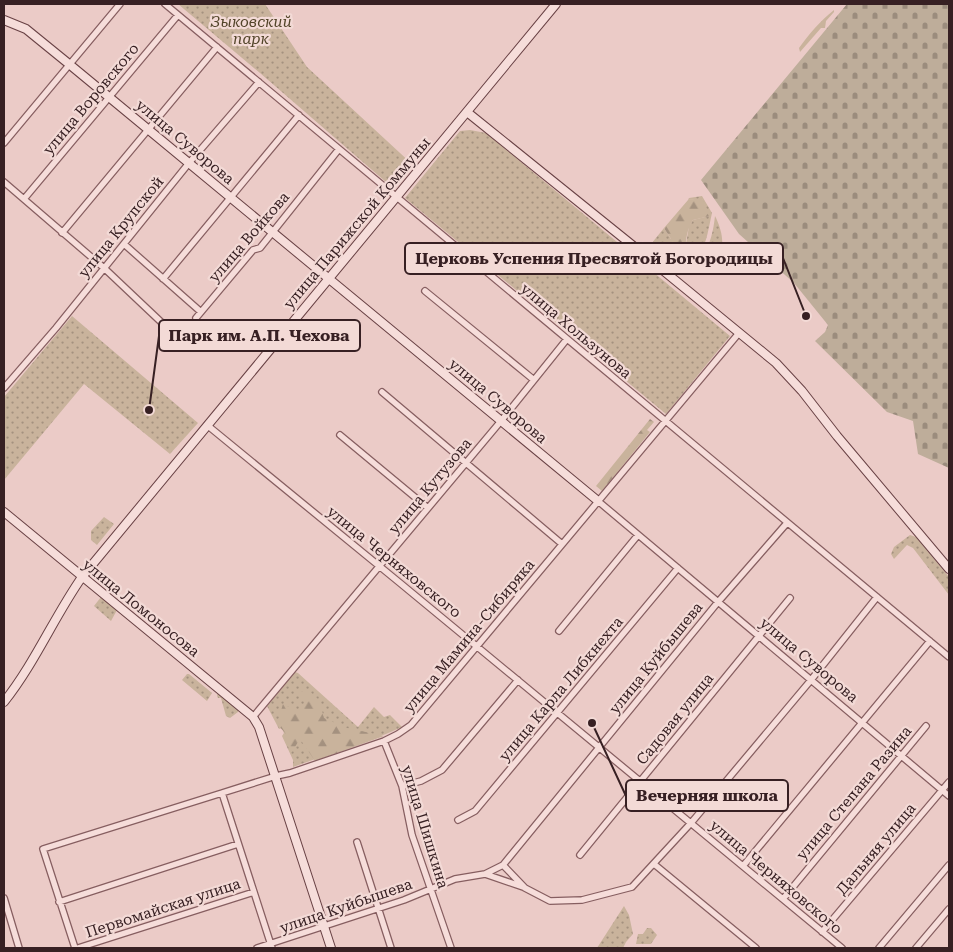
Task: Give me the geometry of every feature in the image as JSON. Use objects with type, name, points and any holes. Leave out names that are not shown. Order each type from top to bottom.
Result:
[{"type":"main road","name":"улица Парижской Коммуны","points":[[4,702],[31,663],[60,611],[82,577],[556,4]]},
{"type":"main road","name":"улица Суворова","points":[[4,20],[26,30],[69,64],[598,502]]},
{"type":"main road","points":[[467,112],[776,364],[802,391],[837,436],[949,569]]},
{"type":"main road","name":"улица Ломоносова","points":[[4,512],[253,717],[259,727],[276,776],[331,948]]},
{"type":"street","points":[[4,143],[120,4]]},
{"type":"street","name":"улица Хользунова","points":[[165,4],[949,657]]},
{"type":"street","name":"улица Воровского","points":[[24,199],[178,15]]},
{"type":"street","points":[[62,232],[217,47]]},
{"type":"street","name":"улица Крупской","points":[[4,388],[189,163],[259,82]]},
{"type":"street","points":[[163,279],[299,115]]},
{"type":"street","name":"улица Войкова","points":[[196,318],[253,250],[260,248],[338,149]]},
{"type":"street","points":[[4,182],[104,268],[178,338]]},
{"type":"street","points":[[124,244],[201,312]]},
{"type":"street","points":[[426,291],[534,380]]},
{"type":"street","name":"улица Мамина-Сибиряка","points":[[59,902],[43,849],[222,792],[276,776],[290,774],[384,741],[412,725],[739,333]]},
{"type":"street","name":"улица Кутузова","points":[[253,717],[501,421],[567,339]]},
{"type":"street","points":[[382,392],[562,544]]},
{"type":"street","name":"улица Черняховского","points":[[207,425],[842,948]]},
{"type":"street","points":[[340,436],[428,508]]},
{"type":"street","name":"улица Суворова","points":[[598,502],[949,796]]},
{"type":"street","name":"улица Куйбышева","points":[[257,948],[271,946],[456,879],[486,874],[503,865],[718,602],[787,522]]},
{"type":"street","points":[[559,631],[638,536]]},
{"type":"street","name":"улица Карла Либкнехта","points":[[458,820],[475,811],[678,568]]},
{"type":"street","points":[[486,874],[525,888],[550,902],[582,900],[632,887],[692,823],[811,680],[877,597]]},
{"type":"street","name":"Садовая улица","points":[[580,855],[790,598]]},
{"type":"street","points":[[743,866],[930,641]]},
{"type":"street","points":[[402,786],[421,782],[442,770],[518,680]]},
{"type":"street","name":"улица Степана Разина","points":[[783,899],[926,726]]},
{"type":"street","name":"улица Шишкина","points":[[384,741],[402,786],[412,835],[451,948]]},
{"type":"street","name":"Дальняя улица","points":[[822,932],[949,782]]},
{"type":"street","points":[[222,792],[271,946]]},
{"type":"street","points":[[357,842],[391,948]]},
{"type":"street","points":[[74,948],[59,902],[238,844]]},
{"type":"street","points":[[654,864],[756,948]]},
{"type":"street","points":[[503,865],[525,888]]},
{"type":"street","points":[[879,948],[949,865]]},
{"type":"street","name":"Первомайская улица","points":[[78,948],[254,892]]},
{"type":"street","points":[[4,898],[19,948]]},
{"type":"street","points":[[916,948],[949,909]]},
{"type":"green space","name":"Зыковский парк","points":[[178,4],[265,4],[307,67],[413,165],[394,189]]},
{"type":"green space","points":[[847,4],[949,4],[949,468],[918,454],[913,421],[887,412],[815,341],[825,332],[828,325],[794,283],[739,234],[701,180]]},
{"type":"green space","points":[[834,10],[826,21],[825,28],[821,28],[800,52],[799,48],[807,37]]},
{"type":"green space","points":[[470,130],[486,133],[730,336],[666,414],[405,198],[460,131]]},
{"type":"green space","points":[[702,196],[712,213],[708,234],[700,254],[694,261],[680,267],[673,266],[659,259],[647,249],[664,228],[671,239],[685,250],[689,226],[693,220],[709,216],[702,199],[688,200],[689,198]]},
{"type":"green space","points":[[702,198],[710,216],[693,220],[687,235],[686,262],[673,264],[666,246],[671,239],[664,228],[688,200]]},
{"type":"green space","points":[[715,216],[722,235],[720,255],[708,264],[693,266],[709,244]]},
{"type":"green space","points":[[72,316],[198,423],[170,454],[84,384],[4,480],[4,397]]},
{"type":"green space","points":[[650,419],[654,422],[647,430],[650,432],[602,491],[596,486]]},
{"type":"green space","points":[[104,517],[114,524],[97,545],[91,540],[91,531]]},
{"type":"green space","points":[[910,535],[916,537],[949,577],[949,595],[913,548],[907,545],[894,559],[891,554],[894,547]]},
{"type":"green space","points":[[101,597],[117,610],[111,621],[94,606]]},
{"type":"green space","points":[[295,672],[358,727],[374,707],[384,717],[390,715],[402,727],[293,767],[293,760],[282,736],[284,733],[282,728],[279,729],[267,706]]},
{"type":"green space","points":[[187,674],[212,693],[207,701],[182,680]]},
{"type":"green space","points":[[307,689],[319,700],[324,718],[347,728],[384,736],[315,761],[300,739],[291,753],[285,739],[286,734],[277,724],[283,704],[297,711],[306,703],[299,693]]},
{"type":"green space","points":[[218,693],[238,710],[230,718],[226,716],[221,698],[218,698]]},
{"type":"green space","points":[[624,906],[629,915],[633,934],[623,948],[597,948]]},
{"type":"green space","points":[[647,928],[651,928],[657,935],[651,944],[636,944],[638,934],[643,934]]},
{"type":"place","name":"Церковь Успения Пресвятой Богородицы","points":[[806,316]]},
{"type":"place","name":"Парк им. А.П. Чехова","points":[[149,410]]},
{"type":"place","name":"Вечерняя школа","points":[[592,723]]}]
